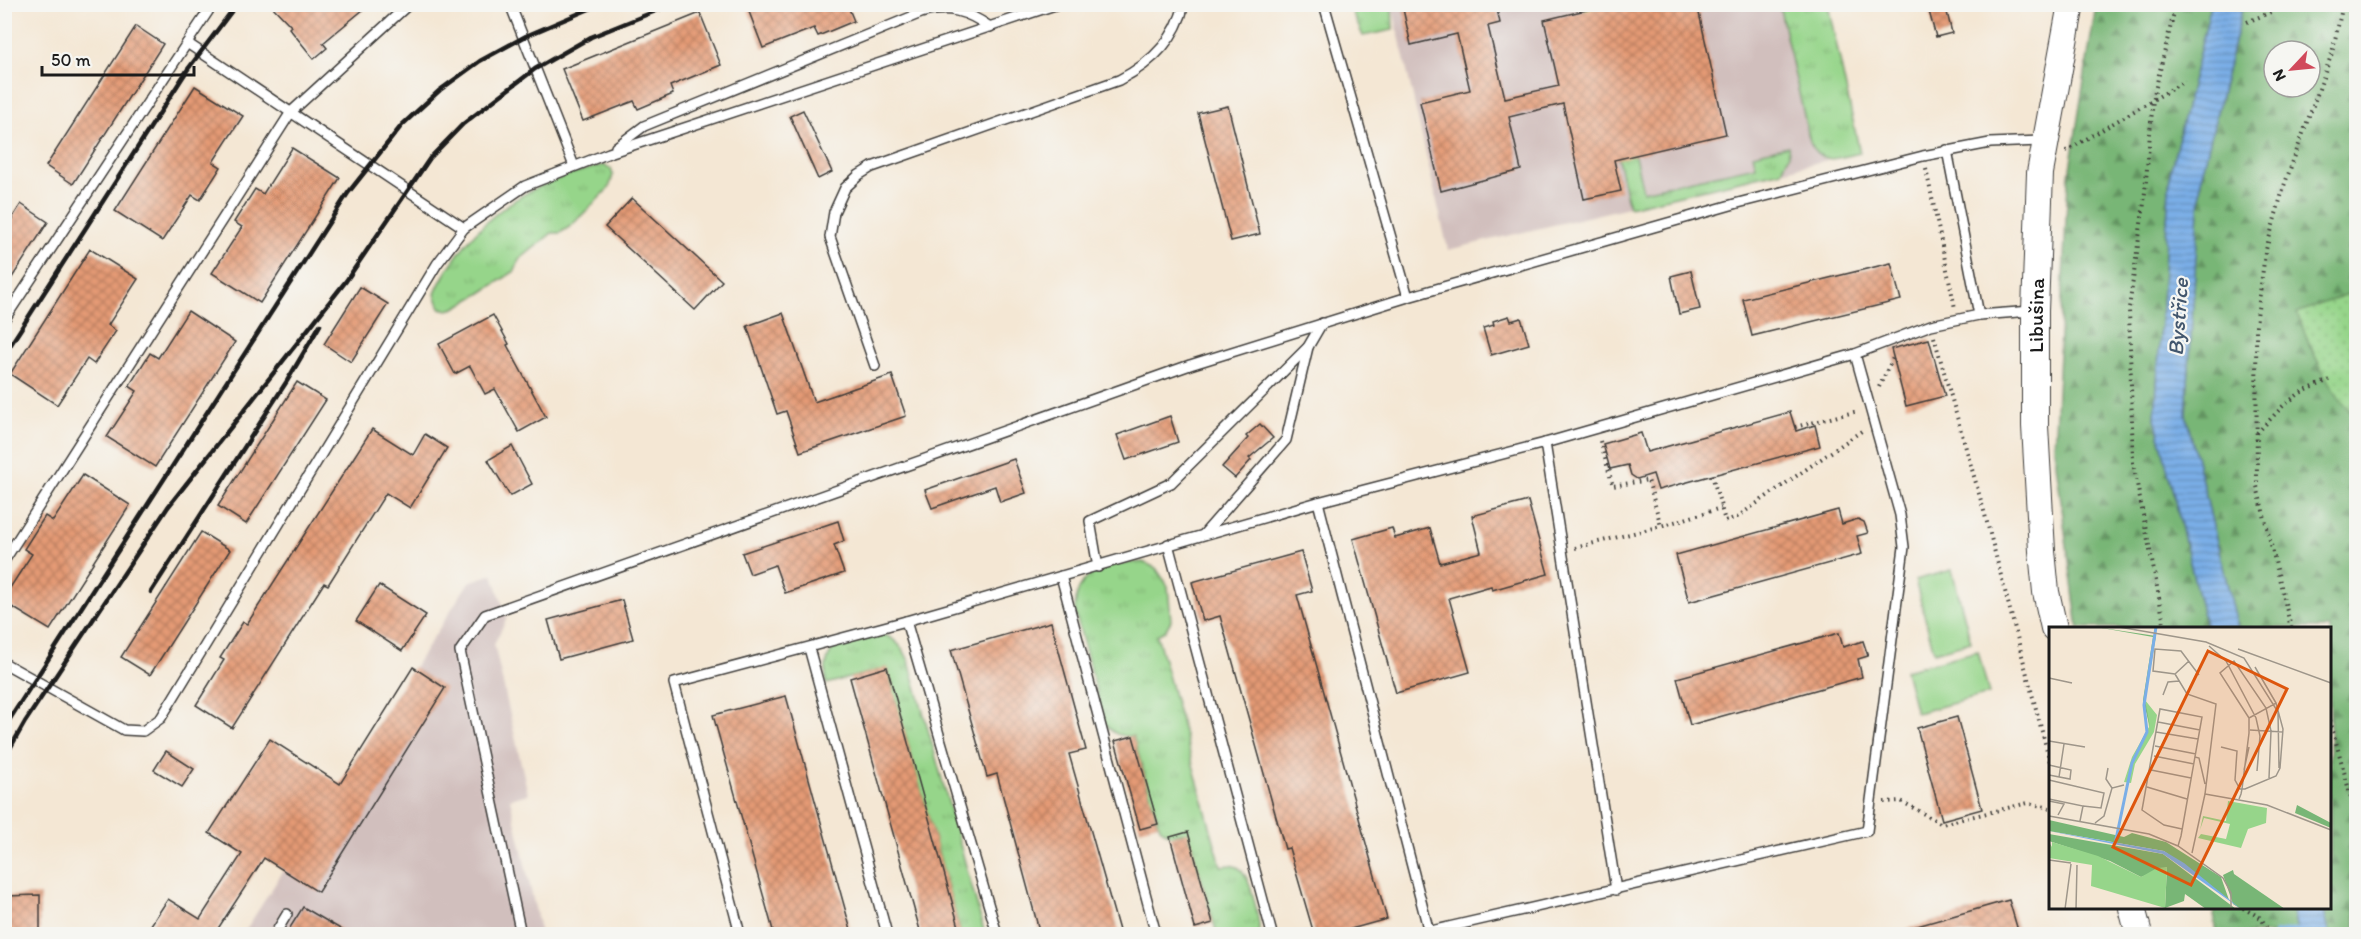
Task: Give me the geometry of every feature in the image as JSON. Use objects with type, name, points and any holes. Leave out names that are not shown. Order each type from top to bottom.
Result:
[{"type":"street","name":"Libušina","points":[[2054,627],[2046,592],[2042,551],[2035,426],[2035,311],[2040,172],[2071,4]]},
{"type":"street","points":[[2132,909],[2139,934]]},
{"type":"lane","points":[[4,320],[213,4]]},
{"type":"lane","points":[[4,561],[291,112],[409,4]]},
{"type":"lane","points":[[510,4],[574,166]]},
{"type":"lane","points":[[4,663],[124,730],[143,731],[161,718],[437,264],[464,228],[525,186],[574,166],[1058,4]]},
{"type":"lane","points":[[875,366],[830,237],[834,212],[850,182],[872,167],[1119,81],[1145,65],[1161,49],[1173,33],[1184,4]]},
{"type":"lane","points":[[1324,4],[1408,297]]},
{"type":"lane","points":[[609,153],[644,126],[933,9],[953,9],[977,18],[990,27]]},
{"type":"lane","points":[[187,42],[464,228]]},
{"type":"lane","points":[[521,934],[460,651],[485,615],[1167,373],[1322,323],[1738,203],[1923,156],[1990,143],[2044,141]]},
{"type":"lane","points":[[1947,150],[1979,315]]},
{"type":"lane","points":[[740,934],[674,683],[809,648],[1098,567],[1168,544],[1318,501],[1545,443],[1856,354],[1931,325],[1979,315],[2035,311]]},
{"type":"lane","points":[[1098,567],[1090,521],[1171,483],[1308,347],[1322,323]]},
{"type":"lane","points":[[1204,534],[1286,440],[1308,347]]},
{"type":"lane","points":[[1418,934],[1867,831],[1904,548],[1900,515],[1856,354]]},
{"type":"lane","points":[[1545,443],[1616,890]]},
{"type":"lane","points":[[1318,501],[1429,932]]},
{"type":"lane","points":[[1168,544],[1272,934]]},
{"type":"lane","points":[[1061,576],[1156,934]]},
{"type":"lane","points":[[906,621],[997,934]]},
{"type":"lane","points":[[809,648],[887,934]]},
{"type":"lane","points":[[275,934],[287,914]]},
{"type":"path","points":[[2165,627],[2133,463],[2129,308],[2144,203],[2153,99],[2176,4]]},
{"type":"path","points":[[2247,22],[2290,4]]},
{"type":"path","points":[[2291,627],[2257,486],[2256,325],[2265,253],[2284,186],[2332,53],[2343,4]]},
{"type":"path","points":[[2040,172],[2062,154],[2185,81]]},
{"type":"path","points":[[1923,156],[1957,319]]},
{"type":"path","points":[[1931,325],[1984,511],[2049,758]]},
{"type":"path","points":[[1931,348],[1937,347]]},
{"type":"path","points":[[1795,427],[1869,408],[1893,358]]},
{"type":"path","points":[[2257,434],[2283,406],[2300,393],[2329,381]]},
{"type":"path","points":[[1712,475],[1725,521],[1737,517],[1874,422]]},
{"type":"path","points":[[1597,428],[1612,486],[1648,480],[1661,526]]},
{"type":"path","points":[[1562,551],[1721,508]]},
{"type":"path","points":[[2331,724],[2356,816]]},
{"type":"path","points":[[1871,803],[1901,801],[1942,824],[2028,803],[2049,808]]},
{"type":"path","points":[[2245,909],[2261,918],[2270,934]]},
{"type":"shaded area","points":[[1392,5],[1583,5],[1629,207],[1448,250]]},
{"type":"shaded area","points":[[1600,5],[1779,5],[1810,142],[1820,156],[1828,160],[1782,171],[1789,155],[1788,146],[1753,154],[1756,166],[1643,191]]},
{"type":"shaded area","points":[[493,574],[507,618],[494,644],[528,794],[510,799],[541,934],[243,934],[469,582]]},
{"type":"green space","points":[[1349,5],[1392,5],[1393,30],[1363,36]]},
{"type":"green space","points":[[1583,5],[1600,5],[1643,191],[1756,166],[1753,154],[1788,146],[1789,155],[1782,171],[1629,207]]},
{"type":"green space","points":[[1779,5],[1828,5],[1860,153],[1831,159],[1825,158],[1815,150],[1810,142]]},
{"type":"green space","points":[[2096,5],[2211,5],[2170,173],[2155,418],[2206,627],[2079,627],[2054,449],[2068,181]]},
{"type":"green space","points":[[2243,5],[2356,5],[2356,291],[2344,296],[2309,345],[2349,410],[2356,415],[2356,934],[2330,934],[2323,909],[2331,909],[2331,627],[2238,627],[2186,415],[2201,178]]},
{"type":"green space","points":[[604,165],[611,169],[613,175],[609,188],[571,226],[560,233],[552,233],[519,260],[515,271],[481,293],[455,308],[448,310],[440,308],[435,294],[443,277],[461,250],[491,218],[524,194],[542,185]]},
{"type":"green space","points":[[2356,291],[2356,415],[2338,397],[2329,383],[2297,313]]},
{"type":"green space","points":[[1143,562],[1156,568],[1168,586],[1171,621],[1165,631],[1157,635],[1221,866],[1235,866],[1240,869],[1248,881],[1258,919],[1259,934],[1217,934],[1188,832],[1170,835],[1160,828],[1133,736],[1117,734],[1105,724],[1075,612],[1076,597],[1087,577],[1096,571],[1118,564]]},
{"type":"green space","points":[[1952,570],[1971,642],[1934,652],[1915,580]]},
{"type":"green space","points":[[873,631],[895,641],[903,649],[909,661],[985,934],[961,934],[887,668],[826,684],[827,660],[836,646],[852,637]]},
{"type":"green space","points":[[1978,651],[1989,694],[1916,713],[1905,670]]},
{"type":"green space","points":[[2213,909],[2292,909],[2298,934],[2217,934]]},
{"type":"water","name":"Bystřice","points":[[2211,5],[2243,5],[2201,178],[2186,415],[2238,627],[2206,627],[2155,418],[2170,173]]},
{"type":"water","points":[[2292,909],[2323,909],[2330,934],[2298,934]]},
{"type":"building","points":[[270,4],[370,4],[323,43],[327,48],[314,59],[289,28],[291,26]]},
{"type":"building","points":[[746,4],[847,4],[854,21],[818,36],[814,28],[763,48]]},
{"type":"building","points":[[1421,4],[1496,4],[1500,23],[1488,26],[1505,98],[1559,86],[1544,20],[1611,4],[1697,4],[1726,134],[1614,160],[1621,191],[1584,199],[1563,104],[1509,117],[1521,170],[1441,191],[1420,102],[1470,90],[1457,34],[1411,45],[1403,9]]},
{"type":"building","points":[[1927,4],[1945,4],[1952,33],[1936,37]]},
{"type":"building","points":[[700,13],[721,65],[670,86],[673,94],[638,109],[634,101],[583,121],[562,69]]},
{"type":"building","points":[[136,26],[163,44],[73,184],[46,166]]},
{"type":"building","points":[[195,86],[243,116],[213,162],[221,167],[200,200],[192,195],[162,241],[115,211]]},
{"type":"building","points":[[1228,106],[1260,234],[1231,241],[1198,113]]},
{"type":"building","points":[[803,110],[832,172],[818,179],[790,116]]},
{"type":"building","points":[[292,148],[340,178],[260,303],[212,273],[242,227],[234,222],[255,189],[263,194]]},
{"type":"building","points":[[632,198],[722,281],[695,310],[605,227]]},
{"type":"building","points":[[21,204],[48,222],[4,290],[4,231]]},
{"type":"building","points":[[90,249],[138,279],[108,325],[116,331],[94,364],[87,359],[57,405],[10,374]]},
{"type":"building","points":[[1891,263],[1901,300],[1752,336],[1743,299]]},
{"type":"building","points":[[1691,271],[1700,309],[1679,314],[1671,276]]},
{"type":"building","points":[[360,287],[388,304],[351,362],[324,344]]},
{"type":"building","points":[[188,311],[235,342],[155,467],[107,437],[137,391],[129,386],[150,353],[158,358]]},
{"type":"building","points":[[783,313],[814,402],[892,375],[906,416],[800,452],[786,411],[777,414],[747,326]]},
{"type":"building","points":[[493,315],[546,417],[519,432],[495,389],[485,394],[470,366],[455,374],[439,344]]},
{"type":"building","points":[[1509,316],[1511,321],[1521,318],[1529,344],[1491,355],[1483,328],[1494,325],[1493,321]]},
{"type":"building","points":[[1929,339],[1945,396],[1906,406],[1891,349]]},
{"type":"building","points":[[297,382],[326,400],[246,524],[218,506]]},
{"type":"building","points":[[1790,412],[1796,431],[1815,425],[1820,446],[1658,490],[1653,474],[1637,479],[1631,475],[1628,465],[1610,469],[1603,444],[1641,433],[1647,452]]},
{"type":"building","points":[[1170,416],[1178,442],[1126,460],[1117,435]]},
{"type":"building","points":[[1260,424],[1273,438],[1249,458],[1251,460],[1235,478],[1222,467],[1248,438],[1246,436]]},
{"type":"building","points":[[372,429],[413,455],[425,434],[447,448],[410,508],[386,493],[328,585],[324,583],[232,728],[196,705],[224,660],[220,658],[243,622],[247,624]]},
{"type":"building","points":[[512,446],[532,484],[510,496],[488,460]]},
{"type":"building","points":[[1014,459],[1026,493],[1000,502],[995,486],[932,508],[925,490]]},
{"type":"building","points":[[83,475],[130,505],[50,630],[4,602],[4,597],[32,554],[24,549],[45,516],[53,521]]},
{"type":"building","points":[[1528,501],[1548,574],[1492,590],[1491,586],[1449,598],[1470,672],[1396,693],[1353,539],[1392,528],[1395,538],[1430,528],[1440,563],[1481,552],[1472,516]]},
{"type":"building","points":[[1838,510],[1842,524],[1858,519],[1864,522],[1868,533],[1857,536],[1862,554],[1689,602],[1676,555]]},
{"type":"building","points":[[838,521],[844,541],[834,545],[844,573],[785,593],[775,565],[750,574],[742,553]]},
{"type":"building","points":[[201,532],[230,550],[150,675],[121,657]]},
{"type":"building","points":[[1301,552],[1312,591],[1297,595],[1387,919],[1333,934],[1314,934],[1289,848],[1285,849],[1220,616],[1203,621],[1192,582]]},
{"type":"building","points":[[379,585],[426,615],[402,651],[356,621]]},
{"type":"building","points":[[622,600],[633,639],[559,659],[548,620]]},
{"type":"building","points":[[1051,622],[1086,750],[1069,754],[1120,934],[1040,934],[997,774],[987,777],[951,650]]},
{"type":"building","points":[[1839,633],[1843,647],[1863,641],[1868,656],[1858,659],[1862,677],[1690,725],[1677,678]]},
{"type":"building","points":[[413,667],[445,688],[318,892],[264,858],[217,930],[224,934],[145,934],[168,899],[200,919],[242,854],[209,833],[270,739],[340,784]]},
{"type":"building","points":[[887,667],[961,934],[921,934],[850,678]]},
{"type":"building","points":[[786,696],[852,934],[774,934],[713,715]]},
{"type":"building","points":[[1957,717],[1982,809],[1942,820],[1917,728]]},
{"type":"building","points":[[1133,736],[1158,824],[1140,829],[1115,741]]},
{"type":"building","points":[[166,751],[194,769],[182,787],[154,770]]},
{"type":"building","points":[[1188,832],[1213,923],[1195,928],[1170,837]]},
{"type":"building","points":[[40,895],[40,934],[4,934],[4,896]]},
{"type":"building","points":[[2009,900],[2019,934],[1903,934],[1903,930]]},
{"type":"building","points":[[303,907],[349,934],[286,934]]},
{"type":"waterway","points":[[2276,934],[2305,930]]},
{"type":"railway","points":[[4,355],[188,69],[237,4]]},
{"type":"railway","points":[[4,728],[348,193],[402,125],[440,90],[480,61],[526,36],[601,4]]},
{"type":"railway","points":[[4,759],[25,722],[168,507],[346,281],[430,158],[463,124],[535,69],[591,37],[673,4]]},
{"type":"railway","points":[[151,592],[287,381],[320,325]]}]
